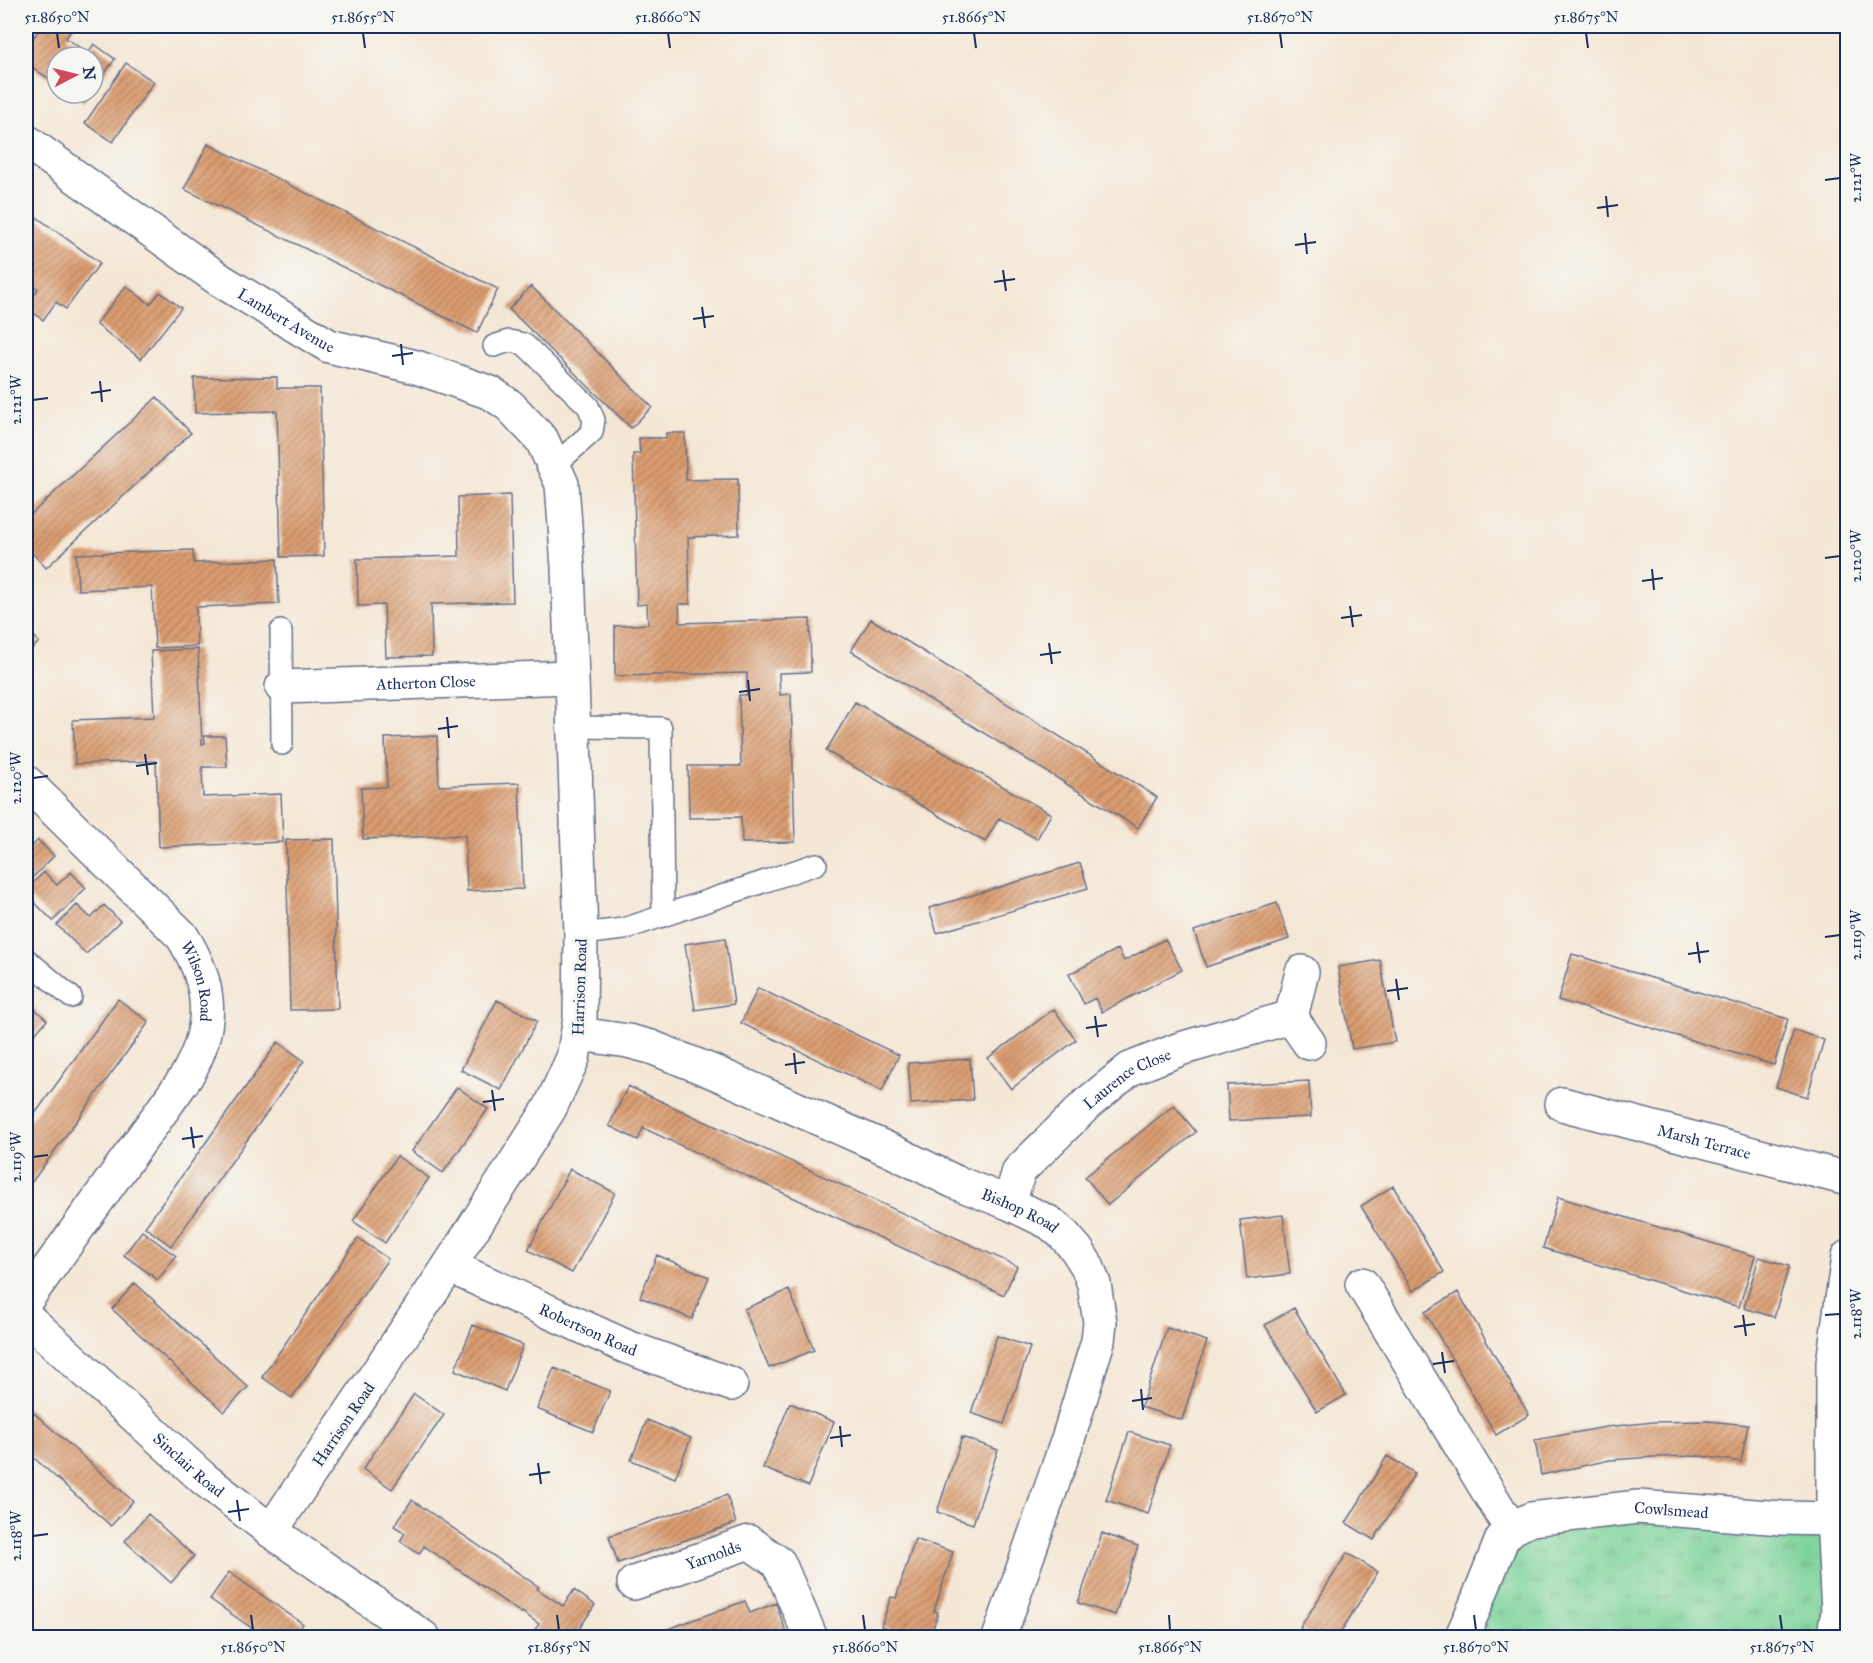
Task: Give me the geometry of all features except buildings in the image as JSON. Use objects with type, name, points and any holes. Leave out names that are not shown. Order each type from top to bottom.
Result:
[{"type":"street","name":"Lambert Avenue","points":[[26,141],[220,280],[329,346],[416,367],[491,393],[510,406],[526,422],[542,440],[555,465]]},
{"type":"street","name":"Harrison Road","points":[[272,1531],[449,1266],[550,1108],[573,1058],[579,1034],[581,934],[565,510],[562,484],[555,465]]},
{"type":"street","name":"Atherton Close","points":[[282,687],[572,677]]},
{"type":"street","name":"Wilson Road","points":[[26,782],[183,936],[195,955],[203,977],[207,1000],[207,1022],[203,1042],[186,1077],[26,1300]]},
{"type":"street","name":"Laurence Close","points":[[1009,1203],[1019,1171],[1089,1103],[1130,1069],[1180,1049],[1300,1030],[1302,972]]},
{"type":"street","name":"Bishop Road","points":[[579,1034],[628,1041],[651,1047],[892,1151],[955,1182],[1009,1203],[1050,1223],[1077,1250],[1094,1284],[1100,1322],[1098,1341],[1068,1439],[999,1638]]},
{"type":"street","name":"Marsh Terrace","points":[[1562,1104],[1848,1179]]},
{"type":"street","points":[[1833,1638],[1838,1612],[1840,1514],[1833,1363],[1848,1257]]},
{"type":"street","name":"Robertson Road","points":[[449,1266],[627,1347],[731,1384]]},
{"type":"street","points":[[1362,1284],[1511,1529],[1502,1539],[1461,1638]]},
{"type":"street","name":"Sinclair Road","points":[[26,1317],[204,1479],[272,1531],[424,1638]]},
{"type":"street","name":"Cowlsmead","points":[[1511,1529],[1531,1519],[1638,1506],[1782,1518],[1840,1514]]},
{"type":"street","name":"Yarnolds","points":[[634,1583],[748,1542],[779,1563],[811,1638]]},
{"type":"lane","points":[[494,346],[509,341],[524,344],[588,406],[594,420],[592,432],[555,465]]},
{"type":"lane","points":[[281,631],[282,744]]},
{"type":"lane","points":[[573,727],[661,728],[663,916]]},
{"type":"lane","points":[[581,934],[624,929],[816,864]]},
{"type":"lane","points":[[26,959],[71,997]]},
{"type":"green space","points":[[1543,1519],[1833,1519],[1833,1637],[1461,1638],[1497,1551]]}]
